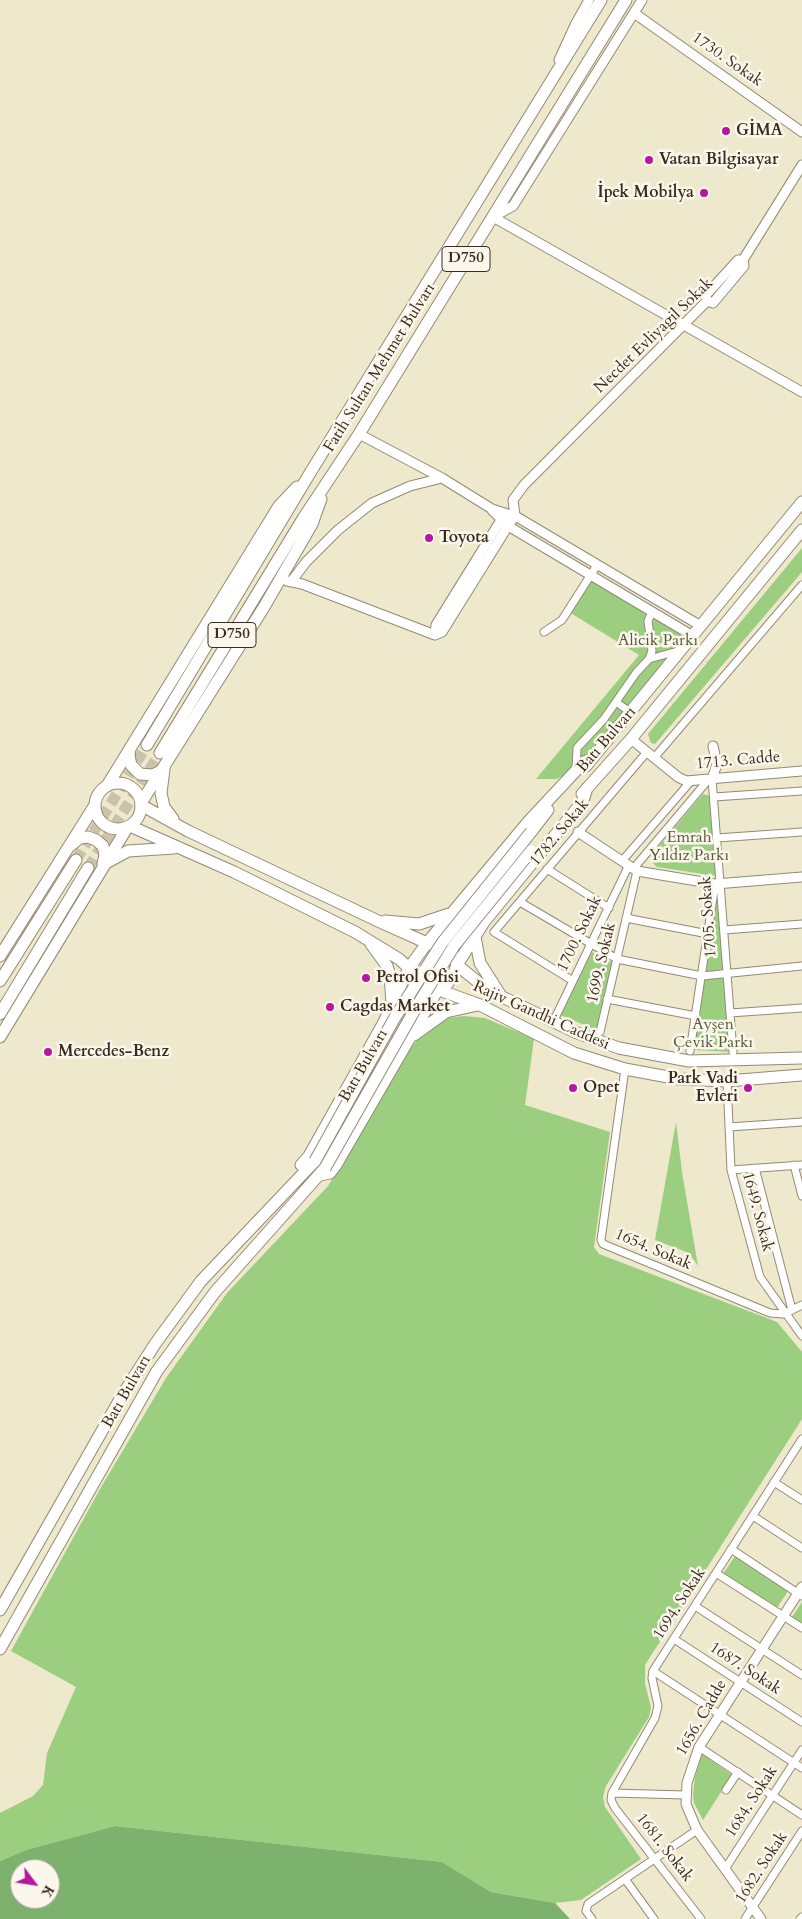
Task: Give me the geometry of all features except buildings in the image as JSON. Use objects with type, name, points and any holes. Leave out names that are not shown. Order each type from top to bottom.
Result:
[{"type":"main road","name":"Fatih Sultan Mehmet Bulvarı","points":[[147,745],[310,472],[601,0]]},
{"type":"main road","name":"Fatih Sultan Mehmet Bulvarı","points":[[160,753],[626,0]]},
{"type":"main road","points":[[0,956],[95,805],[98,795],[107,786],[279,506],[310,472]]},
{"type":"main road","points":[[141,804],[285,581],[312,524],[327,482]]},
{"type":"main road","name":"Batı Bulvarı","points":[[0,1610],[123,1394],[155,1344],[201,1282],[314,1161],[394,1019],[442,943],[530,832],[802,502]]},
{"type":"main road","name":"Batı Bulvarı","points":[[0,1649],[157,1371],[215,1292],[323,1171],[416,1006],[454,946],[531,851],[631,739],[802,530]]},
{"type":"main road","points":[[130,746],[129,756],[131,765],[140,774],[153,775],[164,769]]},
{"type":"main road","points":[[297,1181],[298,1169],[314,1147],[409,968],[427,943],[528,822],[584,762],[590,760]]},
{"type":"main road","points":[[164,769],[161,792],[164,807],[171,817],[188,831]]},
{"type":"main road","points":[[0,1037],[128,827],[140,814],[141,804],[137,792],[127,784],[113,783],[107,786]]},
{"type":"main road","points":[[323,1171],[330,1173],[336,1165],[437,991],[448,983],[457,965],[500,902],[583,801],[587,788]]},
{"type":"main road","name":"Rajiv Gandhi Caddesi","points":[[141,804],[188,831],[378,922],[427,943],[444,948],[454,956],[457,965],[488,990],[577,1033],[642,1053],[689,1061],[716,1062],[802,1058]]},
{"type":"main road","points":[[95,805],[97,816],[108,827],[115,829],[128,827]]},
{"type":"main road","name":"Rajiv Gandhi Caddesi","points":[[128,827],[234,872],[367,938],[409,968],[414,979],[420,984],[480,1004],[574,1053],[625,1069],[679,1078],[727,1080],[802,1075]]},
{"type":"main road","points":[[65,852],[80,838],[88,837],[96,840],[103,846],[105,855],[103,868]]},
{"type":"main road","points":[[103,868],[128,851],[178,848]]},
{"type":"main road","points":[[0,981],[76,860]]},
{"type":"main road","points":[[0,1014],[88,868]]},
{"type":"main road","points":[[378,922],[420,924],[453,912]]},
{"type":"main road","points":[[475,937],[480,963],[501,996]]},
{"type":"main road","points":[[367,938],[387,966],[390,976],[392,1003]]},
{"type":"main road","points":[[409,1039],[446,1012],[480,1004]]},
{"type":"street","points":[[550,82],[574,25],[589,0]]},
{"type":"street","points":[[493,217],[513,206],[642,0]]},
{"type":"street","name":"1730. Sokak","points":[[634,13],[802,132]]},
{"type":"street","name":"Necdet Evliyagil Sokak","points":[[435,636],[436,626],[513,500],[524,486],[706,301],[713,303],[744,266],[743,260],[802,165]]},
{"type":"street","points":[[493,217],[802,392]]},
{"type":"street","points":[[359,434],[442,478],[503,516],[514,516],[701,626]]},
{"type":"street","points":[[285,581],[338,530],[372,504],[410,486],[442,478]]},
{"type":"street","points":[[285,581],[302,584],[435,636],[442,632],[514,516],[513,500]]},
{"type":"street","points":[[503,516],[508,526],[693,636]]},
{"type":"street","points":[[544,632],[562,620],[598,565]]},
{"type":"street","name":"1782. Sokak","points":[[573,981],[494,932],[578,832],[650,755],[802,585]]},
{"type":"street","points":[[576,771],[577,748],[604,720],[636,673],[649,659],[652,651],[648,620],[652,612]]},
{"type":"street","points":[[649,659],[681,650]]},
{"type":"street","points":[[616,702],[630,712]]},
{"type":"street","name":"1713. Cadde","points":[[631,739],[678,777],[691,781],[802,770]]},
{"type":"street","points":[[631,866],[711,779],[717,764],[713,746]]},
{"type":"street","name":"1705. Sokak","points":[[711,779],[733,1052]]},
{"type":"street","points":[[631,866],[691,781]]},
{"type":"street","points":[[714,798],[802,791]]},
{"type":"street","points":[[578,832],[631,866],[718,884],[802,877]]},
{"type":"street","points":[[717,838],[802,832]]},
{"type":"street","name":"1700. Sokak","points":[[556,1016],[631,866]]},
{"type":"street","name":"1699. Sokak","points":[[600,1032],[626,918],[631,866]]},
{"type":"street","points":[[547,869],[609,908]]},
{"type":"street","points":[[690,1052],[708,934],[718,884]]},
{"type":"street","points":[[520,902],[590,946],[617,959],[702,976],[802,966]]},
{"type":"street","points":[[626,918],[708,934]]},
{"type":"street","points":[[724,930],[802,924]]},
{"type":"street","points":[[608,999],[696,1016]]},
{"type":"street","points":[[730,1013],[802,1008]]},
{"type":"street","name":"1654. Sokak","points":[[625,1069],[601,1240],[602,1244],[770,1314],[784,1314]]},
{"type":"street","name":"1649. Sokak","points":[[727,1080],[731,1170],[760,1277],[784,1314],[802,1336]]},
{"type":"street","points":[[729,1127],[802,1122]]},
{"type":"street","points":[[731,1170],[798,1165],[802,1196]]},
{"type":"street","points":[[755,1168],[792,1310]]},
{"type":"street","points":[[784,1314],[802,1305]]},
{"type":"street","name":"1694. Sokak","points":[[653,1671],[802,1439]]},
{"type":"street","points":[[774,1482],[802,1500]]},
{"type":"street","points":[[752,1516],[802,1548]]},
{"type":"street","points":[[731,1549],[801,1592]]},
{"type":"street","points":[[716,1573],[802,1628]]},
{"type":"street","name":"1656. Cadde","points":[[761,1919],[696,1830],[688,1812],[685,1795],[689,1770],[699,1747],[783,1616],[801,1592]]},
{"type":"street","points":[[695,1606],[802,1675]]},
{"type":"street","name":"1687. Sokak","points":[[674,1640],[802,1722]]},
{"type":"street","points":[[685,1795],[612,1793],[656,1718],[658,1706],[652,1678],[653,1671],[719,1716],[802,1768]]},
{"type":"street","points":[[699,1747],[802,1815]]},
{"type":"street","name":"1684. Sokak","points":[[725,1869],[802,1750]]},
{"type":"street","points":[[726,1790],[738,1772]]},
{"type":"street","name":"1681. Sokak","points":[[612,1793],[611,1800],[615,1808],[701,1919]]},
{"type":"street","points":[[592,1919],[586,1909],[588,1904],[696,1830]]},
{"type":"street","name":"1682. Sokak","points":[[745,1919],[802,1831]]},
{"type":"street","points":[[625,1879],[654,1919]]},
{"type":"green space","points":[[802,548],[802,572],[655,744],[651,743],[648,734]]},
{"type":"green space","name":"Alicik Parkı","points":[[591,575],[693,636],[576,771],[556,779],[536,779],[639,655],[569,612]]},
{"type":"green space","name":"Emrah Yıldız Parkı","points":[[703,794],[710,796],[716,876],[657,867],[651,861],[654,852]]},
{"type":"green space","points":[[718,893],[725,969],[705,972]]},
{"type":"green space","points":[[592,952],[614,963],[597,1030],[560,1015]]},
{"type":"green space","name":"Ayşen Çevik Parkı","points":[[725,973],[731,1052],[693,1050],[704,977]]},
{"type":"green space","points":[[464,1016],[485,1018],[534,1039],[525,1105],[610,1132],[594,1247],[599,1254],[777,1322],[802,1352],[802,1419],[645,1665],[645,1684],[651,1707],[649,1717],[606,1786],[603,1797],[605,1807],[641,1859],[581,1900],[555,1903],[491,1892],[442,1862],[115,1826],[26,1850],[0,1861],[0,1813],[33,1796],[43,1785],[47,1753],[76,1687],[11,1651],[100,1489],[166,1378],[227,1293],[328,1186],[409,1050],[428,1028],[448,1018]]},
{"type":"green space","points":[[676,1122],[682,1172],[698,1266],[689,1253],[655,1240]]},
{"type":"green space","points":[[735,1556],[789,1590],[776,1609],[723,1574]]},
{"type":"green space","points":[[802,1602],[802,1624],[792,1617]]},
{"type":"green space","points":[[702,1754],[732,1775],[703,1820],[694,1803],[693,1795],[695,1777]]},
{"type":"green space","points":[[115,1826],[442,1862],[491,1892],[555,1903],[570,1919],[0,1919],[0,1861],[26,1850]]},
{"type":"tunnel","points":[[76,860],[147,745]]},
{"type":"tunnel","points":[[88,868],[160,753]]},
{"type":"place","name":"GİMA","points":[[726,131]]},
{"type":"place","name":"Vatan Bilgisayar","points":[[649,160]]},
{"type":"place","name":"İpek Mobilya","points":[[704,193]]},
{"type":"place","name":"Toyota","points":[[429,538]]},
{"type":"place","name":"Petrol Ofisi","points":[[366,978]]},
{"type":"place","name":"Cagdas Market","points":[[330,1007]]},
{"type":"place","name":"Mercedes-Benz","points":[[48,1052]]},
{"type":"place","name":"Opet","points":[[573,1088]]},
{"type":"place","name":"Park Vadi Evleri","points":[[748,1088]]}]
